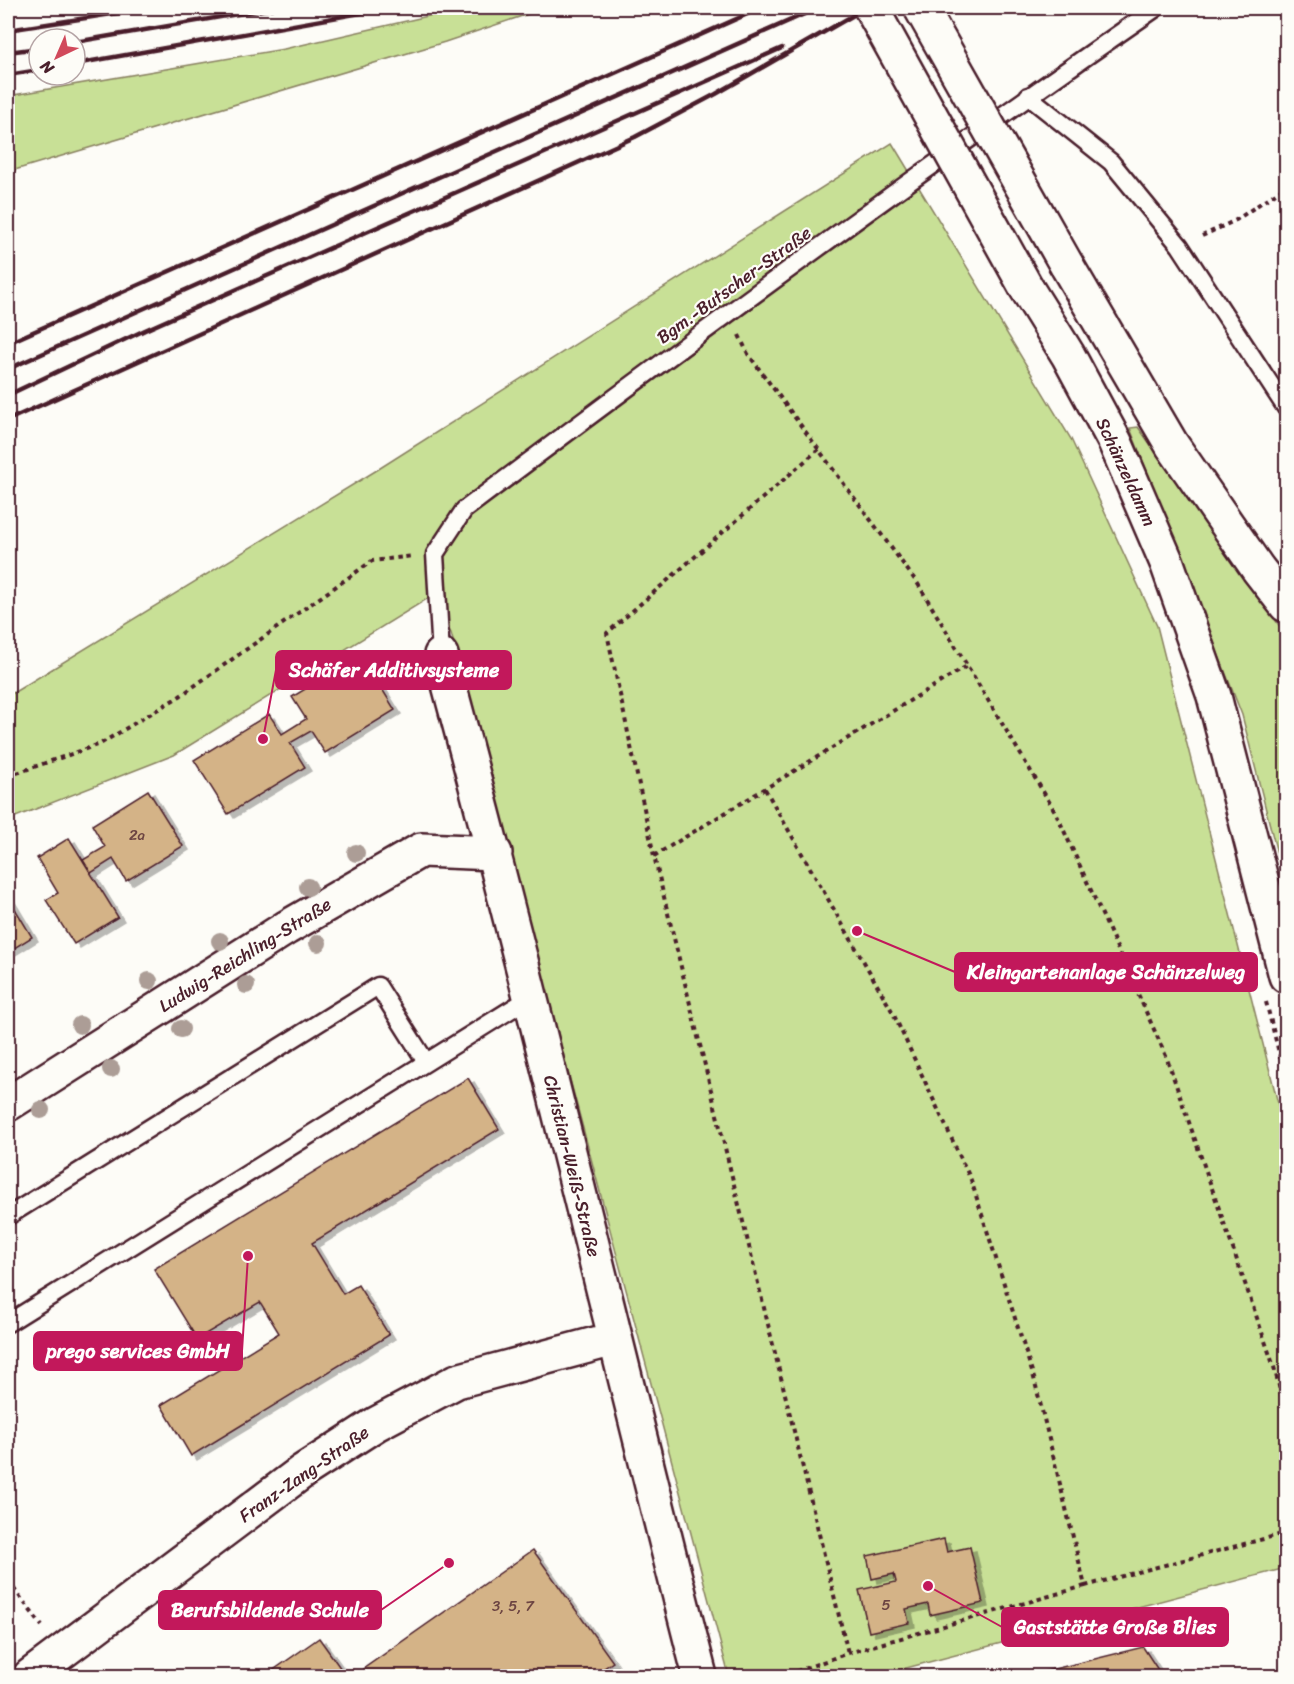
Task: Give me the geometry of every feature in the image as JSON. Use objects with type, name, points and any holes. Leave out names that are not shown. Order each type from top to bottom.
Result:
[{"type":"street","name":"Schänzeldamm","points":[[871,8],[1115,442],[1167,563],[1214,696],[1276,988]]},
{"type":"street","points":[[921,8],[1172,445],[1258,569],[1287,605]]},
{"type":"street","name":"Christian-Weiß-Straße","points":[[441,655],[495,853],[614,1339],[700,1677]]},
{"type":"street","name":"Ludwig-Reichling-Straße","points":[[8,1104],[286,928],[421,850],[495,853]]},
{"type":"street","name":"Franz-Zang-Straße","points":[[30,1677],[303,1471],[376,1424],[457,1381],[614,1339]]},
{"type":"lane","name":"Bgm.-Butscher-Straße","points":[[435,554],[464,510],[729,312],[1028,96],[1156,8]]},
{"type":"lane","points":[[1028,96],[1111,162],[1179,246],[1287,408]]},
{"type":"lane","points":[[435,554],[441,655]]},
{"type":"lane","points":[[8,1216],[378,986],[426,1062]]},
{"type":"lane","points":[[8,1323],[531,997]]},
{"type":"path","points":[[1179,246],[1236,220],[1287,186]]},
{"type":"path","points":[[748,354],[918,584],[1056,813],[1166,1056],[1274,1367],[1287,1413]]},
{"type":"path","points":[[819,449],[607,633],[654,856],[848,1653]]},
{"type":"path","points":[[8,776],[100,744],[180,696],[372,561],[435,554]]},
{"type":"path","points":[[654,856],[967,666]]},
{"type":"path","points":[[765,789],[892,1011],[971,1180],[1034,1378],[1085,1586]]},
{"type":"path","points":[[1276,988],[1287,1080]]},
{"type":"path","points":[[783,1677],[848,1653],[1085,1586],[1287,1533]]},
{"type":"path","points":[[8,1581],[62,1652]]},
{"type":"green space","points":[[463,8],[546,8],[445,42],[8,172],[8,96],[61,87],[87,87],[87,83],[284,49]]},
{"type":"green space","points":[[892,143],[1071,439],[1157,626],[1286,1135],[1286,1568],[876,1676],[729,1676],[451,633],[430,597],[174,755],[8,820],[8,696],[377,470]]},
{"type":"green space","points":[[1138,427],[1286,635],[1286,889],[1242,715],[1130,428]]},
{"type":"building","points":[[361,655],[395,710],[325,753],[311,731],[290,743],[305,767],[228,814],[194,760],[269,714],[282,734],[306,719],[292,697]]},
{"type":"building","points":[[148,790],[183,846],[126,881],[113,859],[91,873],[83,860],[105,847],[92,825]]},
{"type":"building","points":[[69,838],[118,917],[74,944],[46,900],[58,893],[37,858]]},
{"type":"building","points":[[8,897],[32,937],[8,952]]},
{"type":"building","points":[[468,1078],[499,1129],[312,1243],[343,1294],[358,1285],[389,1335],[191,1456],[161,1405],[279,1333],[260,1302],[197,1339],[154,1269]]},
{"type":"building","points":[[944,1539],[947,1552],[970,1547],[983,1603],[930,1615],[928,1604],[906,1609],[909,1623],[869,1632],[859,1590],[896,1582],[894,1574],[872,1579],[867,1556]]},
{"type":"building","points":[[533,1550],[613,1662],[592,1676],[368,1676],[363,1669]]},
{"type":"building","points":[[319,1638],[346,1676],[265,1676]]},
{"type":"building","points":[[1143,1647],[1162,1676],[1030,1675]]},
{"type":"railway","points":[[8,30],[151,8]]},
{"type":"railway","points":[[87,40],[273,8]]},
{"type":"railway","points":[[87,62],[389,8]]},
{"type":"railway","points":[[8,343],[761,8]]},
{"type":"railway","points":[[8,369],[818,8]]},
{"type":"railway","points":[[8,420],[635,137],[716,94],[866,8]]},
{"type":"railway","points":[[8,395],[145,330],[782,48]]},
{"type":"railway","points":[[8,52],[27,50]]},
{"type":"railway","points":[[8,75],[27,72]]},
{"type":"place","name":"Schäfer Additivsysteme","points":[[263,739]]},
{"type":"place","name":"Kleingartenanlage Schänzelweg","points":[[857,931]]},
{"type":"place","name":"prego services GmbH","points":[[248,1256]]},
{"type":"place","name":"Berufsbildende Schule","points":[[449,1563]]},
{"type":"place","name":"Gaststätte Große Blies","points":[[928,1586]]}]
